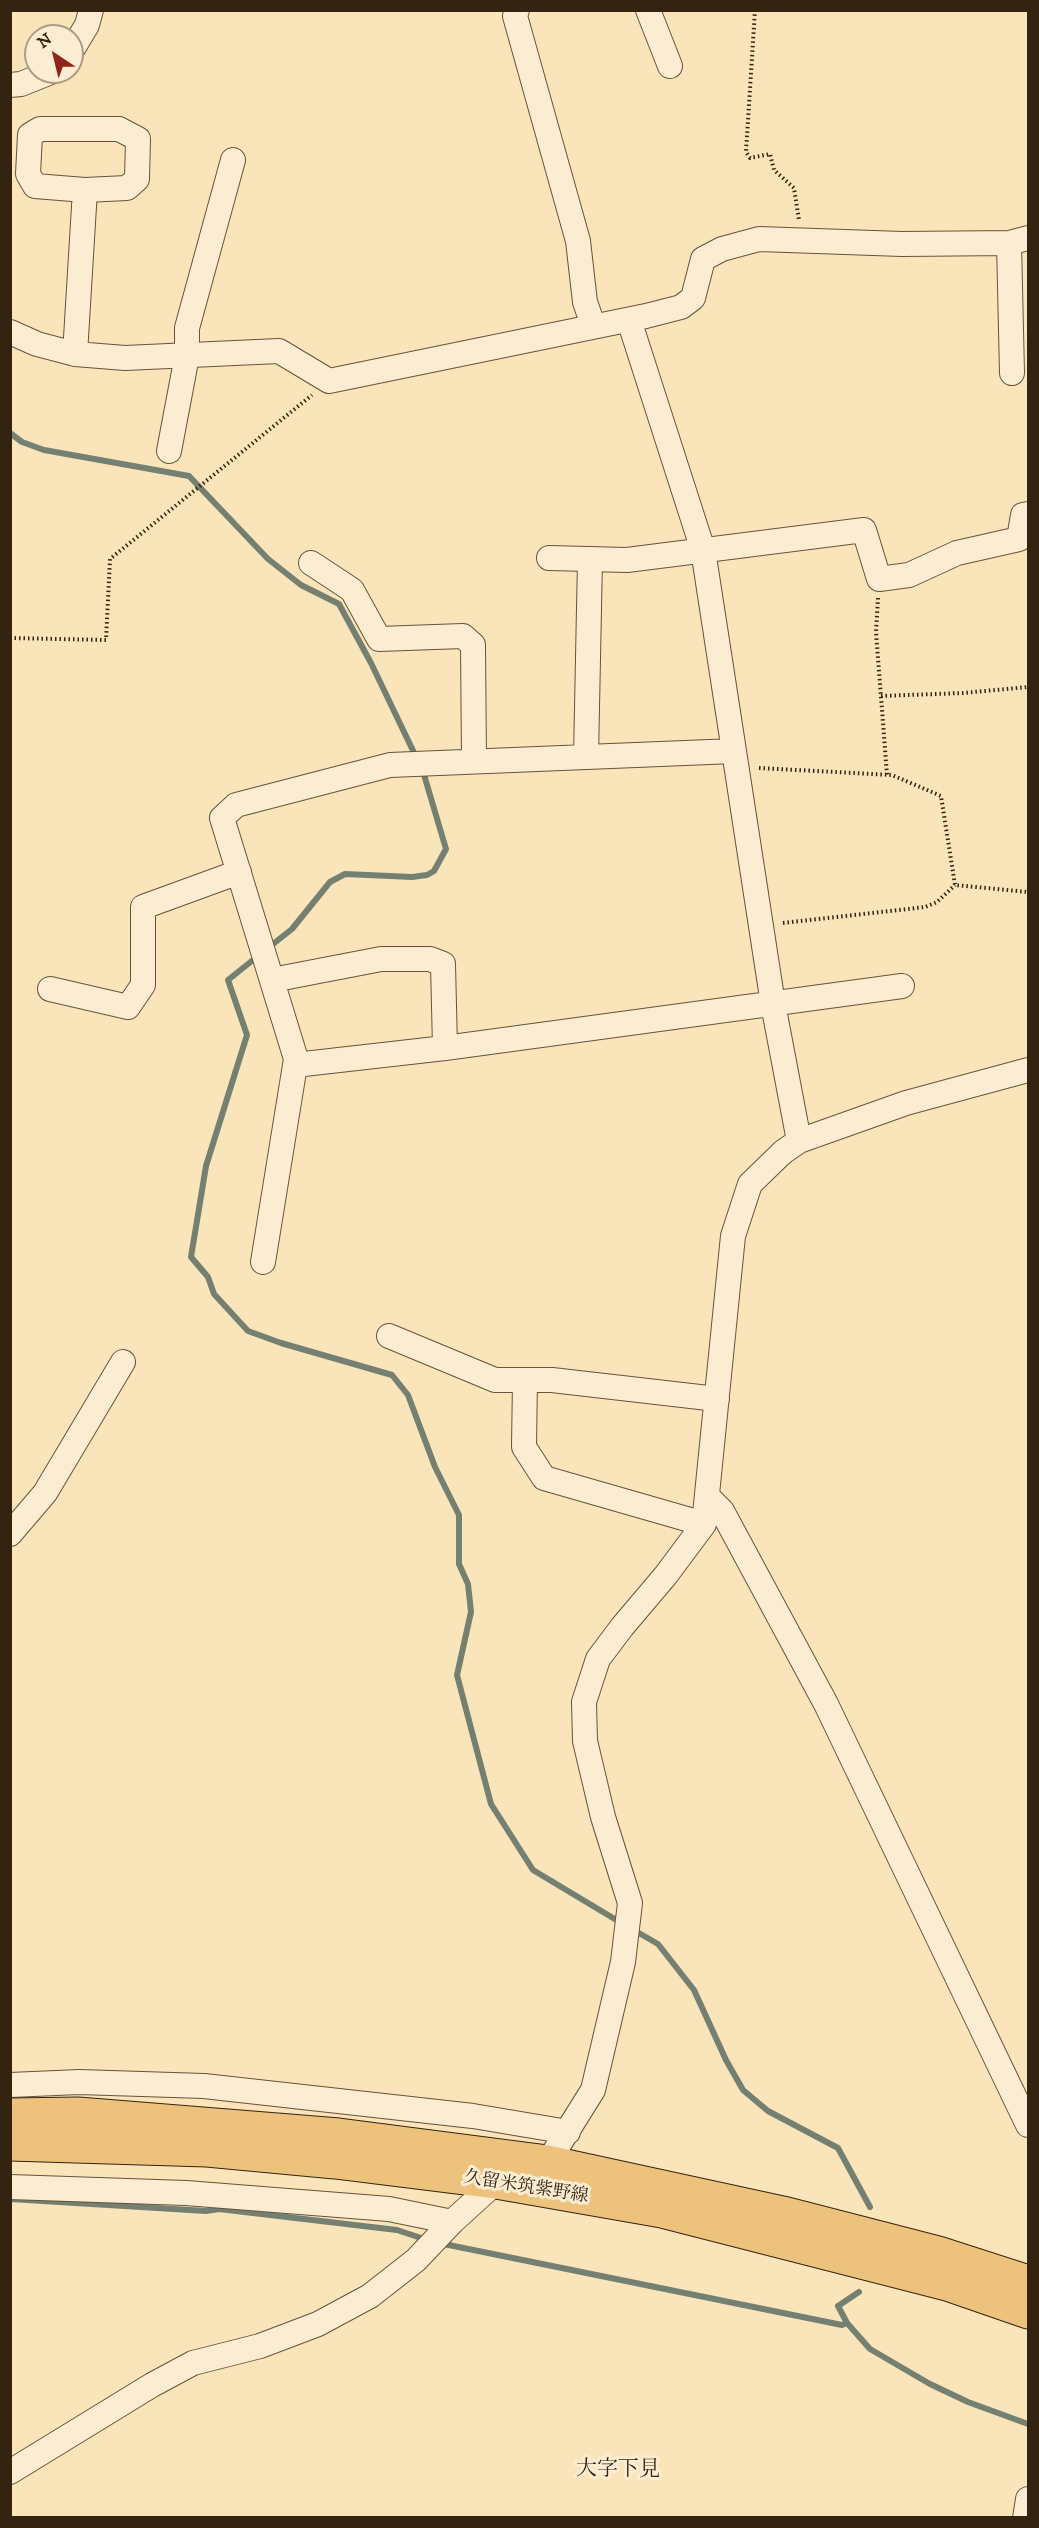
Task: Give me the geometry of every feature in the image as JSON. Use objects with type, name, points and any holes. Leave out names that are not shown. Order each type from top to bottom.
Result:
[{"type":"main road","name":"久留米筑紫野線","points":[[10,2115],[78,2114],[339,2135],[548,2162],[783,2213],[938,2253],[1029,2282]]},
{"type":"main road","name":"久留米筑紫野線","points":[[10,2144],[207,2150],[335,2162],[496,2182],[662,2211],[947,2284],[1029,2312]]},
{"type":"street","points":[[84,30],[91,10]]},
{"type":"street","points":[[517,10],[515,16],[578,241],[585,303],[593,326]]},
{"type":"street","points":[[648,10],[670,66]]},
{"type":"street","points":[[40,129],[119,129],[138,139],[137,179],[128,188],[85,190],[35,186],[28,174],[30,135],[40,129]]},
{"type":"street","points":[[169,451],[187,356],[187,328],[233,160]]},
{"type":"street","points":[[75,354],[85,190]]},
{"type":"street","points":[[10,332],[37,344],[75,354],[125,358],[279,351],[329,381],[629,320],[681,307],[693,298],[703,259],[722,249],[759,239],[902,243],[1019,240],[1012,372]]},
{"type":"street","points":[[629,320],[703,550],[773,1004],[799,1141]]},
{"type":"street","points":[[549,558],[627,560],[864,530],[879,579],[909,575],[957,553],[1019,539],[1023,515],[1029,514]]},
{"type":"street","points":[[586,757],[590,559]]},
{"type":"street","points":[[311,563],[352,590],[379,639],[463,636],[473,645],[474,761]]},
{"type":"street","points":[[263,1262],[296,1059],[222,818],[236,805],[390,765],[586,757],[736,759]]},
{"type":"street","points":[[50,989],[128,1007],[142,985],[142,907],[239,872]]},
{"type":"street","points":[[272,980],[381,959],[430,959],[443,964],[445,1048]]},
{"type":"street","points":[[295,1065],[445,1048],[902,986]]},
{"type":"street","points":[[548,2162],[593,2090],[622,1962],[630,1903],[603,1816],[585,1741],[584,1702],[598,1659],[704,1524],[733,1236],[750,1184],[783,1152],[799,1141],[906,1103],[1029,1070]]},
{"type":"street","points":[[389,1336],[495,1380],[552,1380],[717,1399]]},
{"type":"street","points":[[10,1534],[45,1493],[123,1362]]},
{"type":"street","points":[[525,1380],[524,1447],[544,1478],[704,1524]]},
{"type":"street","points":[[707,1496],[722,1511],[826,1704],[1029,2125]]},
{"type":"street","points":[[10,2085],[79,2082],[204,2086],[462,2114],[568,2132]]},
{"type":"street","points":[[10,2472],[152,2385],[193,2363],[260,2346],[318,2324],[370,2296],[416,2260],[452,2222],[496,2182]]},
{"type":"street","points":[[10,2187],[186,2193],[276,2200],[389,2209],[452,2222]]},
{"type":"street","points":[[1025,2517],[1029,2499]]},
{"type":"path","points":[[755,10],[746,152],[750,158],[770,154],[774,170],[794,188],[802,240]]},
{"type":"path","points":[[10,638],[106,640],[110,559],[329,381]]},
{"type":"path","points":[[879,579],[876,632],[886,775]]},
{"type":"path","points":[[881,696],[963,693],[1029,687]]},
{"type":"path","points":[[736,759],[886,775],[941,796],[955,885]]},
{"type":"path","points":[[761,925],[925,907],[937,902],[955,885],[1029,892]]},
{"type":"waterway","points":[[10,433],[22,442],[44,450],[189,476],[268,559],[301,585],[339,604],[371,663],[417,759]]},
{"type":"waterway","points":[[268,948],[292,929],[330,882],[345,874],[412,877],[427,875],[434,871],[446,849],[422,768]]},
{"type":"waterway","points":[[258,956],[228,980],[247,1035],[206,1166],[191,1257],[208,1277],[214,1294],[248,1331],[281,1343],[392,1375],[408,1395],[435,1467],[459,1515],[459,1564],[468,1584],[471,1612],[457,1675],[491,1804],[533,1870],[623,1924]]},
{"type":"waterway","points":[[632,1929],[658,1944],[694,1990],[726,2060],[743,2090],[768,2111],[838,2148],[870,2207]]},
{"type":"waterway","points":[[10,2199],[206,2211],[219,2209],[397,2230],[427,2240]]},
{"type":"waterway","points":[[439,2243],[842,2325],[847,2323]]},
{"type":"waterway","points":[[859,2292],[838,2306],[847,2323],[870,2349],[930,2384],[968,2402],[1028,2424]]},
{"type":"district","name":"大字下見","points":[[618,2471]]}]
